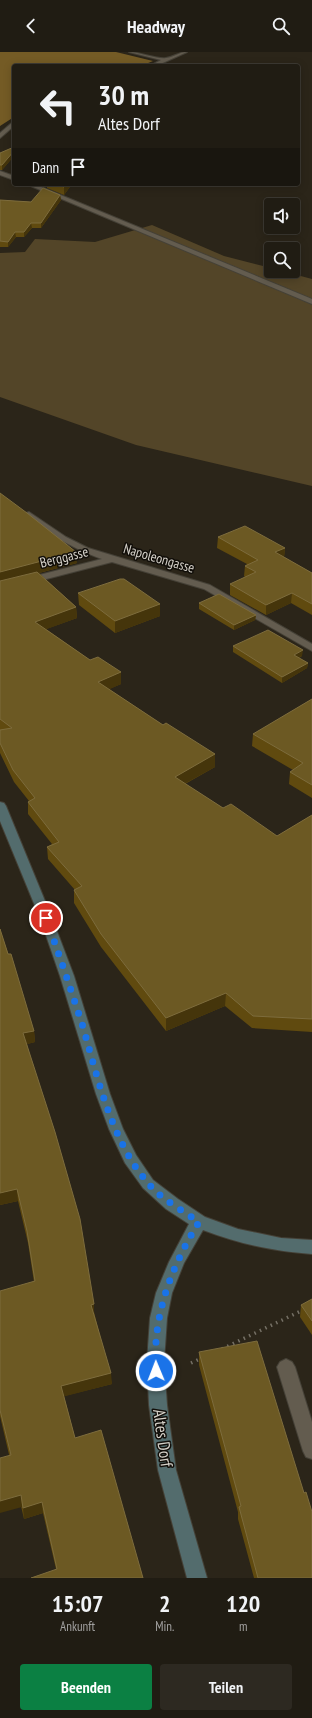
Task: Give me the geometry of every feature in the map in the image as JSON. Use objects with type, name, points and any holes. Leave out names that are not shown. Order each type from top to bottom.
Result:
[{"type":"main road","points":[[0,806],[46,918],[67,976],[103,1094],[116,1129],[130,1159],[148,1184],[172,1204],[199,1222],[245,1237],[281,1245],[312,1246]]},
{"type":"main road","name":"Altes Dorf","points":[[197,1578],[185,1540],[167,1469],[158,1400],[155,1356],[161,1304],[172,1270],[185,1244],[199,1222]]},
{"type":"street","points":[[131,52],[165,60]]},
{"type":"street","points":[[156,64],[185,52]]},
{"type":"street","points":[[0,136],[12,125]]},
{"type":"street","points":[[0,173],[12,177]]},
{"type":"street","points":[[34,186],[312,302]]},
{"type":"street","name":"Napoleongasse","points":[[24,511],[63,539],[85,550],[207,586],[312,648]]},
{"type":"street","name":"Berggasse","points":[[0,588],[112,559]]},
{"type":"street","points":[[286,1367],[312,1451]]},
{"type":"path","points":[[219,1350],[306,1309]]},
{"type":"path","points":[[191,1363],[205,1357]]},
{"type":"shaded area","points":[[0,52],[116,52],[153,61],[146,64],[12,64],[12,118],[0,126]]},
{"type":"shaded area","points":[[152,225],[224,256],[264,266],[264,278],[300,278],[300,276],[312,279],[312,486],[136,445],[0,397],[0,253],[25,252],[35,239],[95,242]]},
{"type":"building","points":[[12,148],[12,153],[2,165],[0,165],[0,153]]},
{"type":"building","points":[[43,188],[60,195],[41,223],[31,223],[24,232],[15,232],[8,242],[0,241],[0,200],[31,202]]},
{"type":"building","points":[[0,493],[27,513],[76,552],[0,572]]},
{"type":"building","points":[[245,526],[285,548],[275,552],[312,573],[312,604],[292,593],[266,605],[230,584],[256,572],[245,566],[258,560],[218,537]]},
{"type":"building","points":[[37,572],[76,607],[35,622],[90,660],[98,657],[121,672],[98,682],[163,725],[166,723],[215,754],[175,777],[223,808],[231,804],[277,836],[312,815],[312,1019],[253,1016],[226,993],[166,1018],[101,934],[74,890],[82,886],[47,847],[59,842],[28,802],[35,798],[13,770],[0,743],[0,730],[12,728],[0,719],[0,581]]},
{"type":"building","points":[[124,579],[160,604],[115,621],[78,593]]},
{"type":"building","points":[[219,594],[256,615],[234,625],[199,603]]},
{"type":"building","points":[[268,630],[303,650],[294,655],[308,663],[282,677],[233,646]]},
{"type":"building","points":[[312,699],[312,785],[290,772],[303,763],[253,734]]},
{"type":"building","points":[[0,929],[8,954],[11,954],[34,1031],[23,1033],[55,1132],[80,1219],[94,1304],[91,1305],[111,1373],[61,1386],[75,1438],[101,1430],[143,1578],[31,1578],[57,1569],[42,1502],[23,1508],[21,1495],[0,1501],[0,1458],[11,1455],[0,1410],[0,1291],[35,1281],[27,1231],[17,1189],[0,1193]]},
{"type":"building","points":[[312,1299],[312,1321],[301,1305]]},
{"type":"building","points":[[257,1341],[304,1493],[306,1492],[312,1512],[312,1578],[258,1578],[239,1507],[241,1506],[199,1352]]},
{"type":"route","points":[[46,918],[67,976],[103,1094],[116,1129],[130,1159],[148,1184],[172,1204],[199,1222],[185,1244],[172,1270],[161,1304],[155,1356],[156,1371]]}]
